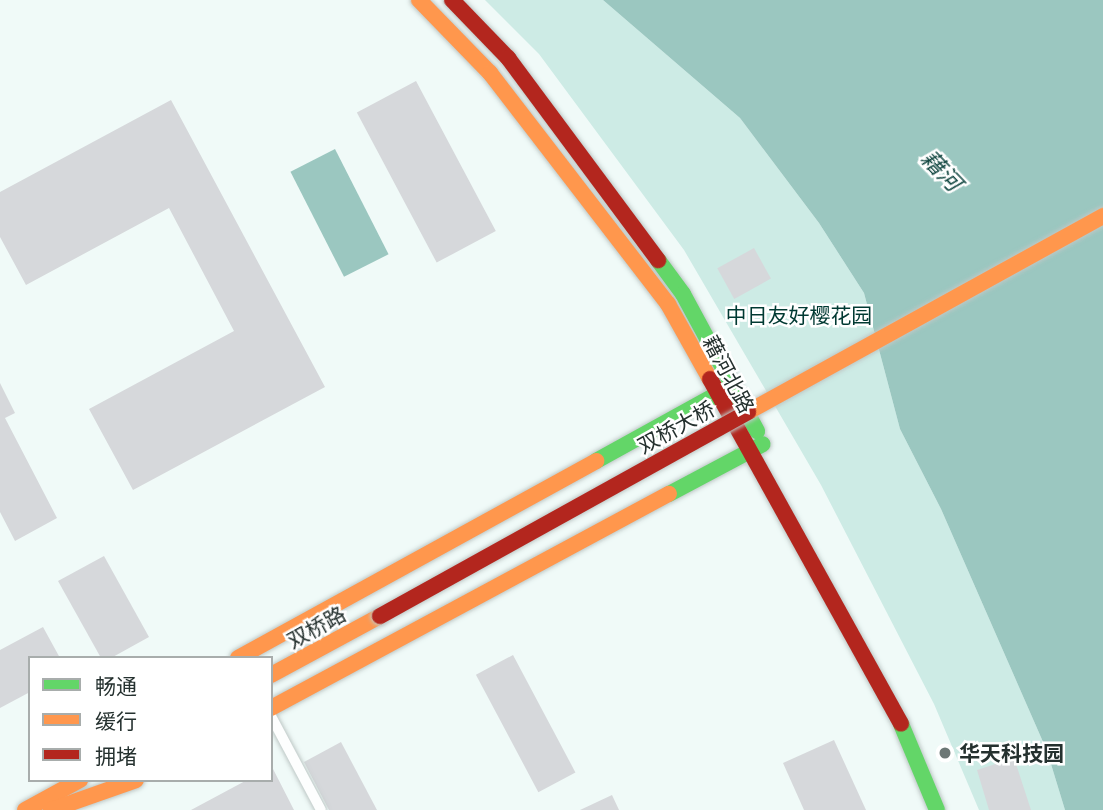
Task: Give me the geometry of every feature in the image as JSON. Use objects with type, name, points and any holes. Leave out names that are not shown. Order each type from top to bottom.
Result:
[{"type":"main road","name":"藉河北路","points":[[419,0],[490,73],[668,304],[748,453],[892,703],[937,810]]},
{"type":"main road","name":"藉河北路","points":[[452,0],[508,58],[683,294],[833,564]]},
{"type":"main road","name":"双桥大桥","points":[[380,616],[1103,216]]},
{"type":"main road","points":[[242,656],[733,386]]},
{"type":"main road","points":[[273,707],[764,444]]},
{"type":"main road","name":"双桥路","points":[[273,674],[380,616]]},
{"type":"main road","points":[[935,759],[956,810]]},
{"type":"main road","points":[[12,810],[45,782]]},
{"type":"main road","points":[[25,810],[75,782]]},
{"type":"main road","points":[[51,810],[130,782]]},
{"type":"lane","points":[[273,720],[321,810]]},
{"type":"green space","name":"中日友好樱花园","points":[[485,0],[603,0],[740,118],[819,223],[864,293],[900,429],[941,509],[1047,751],[1065,810],[979,810],[934,704],[821,485],[684,250],[539,54]]},
{"type":"water","name":"藉河","points":[[603,0],[1103,0],[1103,810],[1065,810],[1047,751],[941,509],[900,429],[864,293],[819,223],[740,118]]},
{"type":"water","points":[[335,149],[389,254],[344,277],[290,172]]},
{"type":"building","points":[[416,81],[496,231],[437,263],[357,112]]},
{"type":"building","points":[[171,100],[325,387],[133,490],[89,409],[234,331],[169,208],[26,285],[0,237],[0,192]]},
{"type":"building","points":[[754,248],[771,279],[734,299],[717,268]]},
{"type":"building","points":[[0,383],[15,413],[5,418],[57,518],[15,541],[0,512]]},
{"type":"building","points":[[104,556],[149,637],[115,656],[100,656],[58,581]]},
{"type":"building","points":[[43,627],[59,656],[28,656],[28,693],[0,708],[0,650]]},
{"type":"building","points":[[513,655],[575,772],[538,792],[476,675]]},
{"type":"building","points":[[834,740],[866,810],[804,810],[783,763]]},
{"type":"building","points":[[341,742],[377,810],[329,810],[304,762]]},
{"type":"building","points":[[1014,758],[1031,810],[989,810],[977,770]]},
{"type":"building","points":[[273,769],[294,810],[191,810],[243,782],[273,782]]},
{"type":"building","points":[[612,795],[619,810],[580,810]]},
{"type":"traffic: fast","points":[[658,260],[683,294],[757,431]]},
{"type":"traffic: fast","points":[[596,461],[730,387]]},
{"type":"traffic: fast","points":[[669,494],[763,444]]},
{"type":"traffic: fast","points":[[901,724],[937,810]]},
{"type":"traffic: slow","points":[[419,0],[490,73],[668,304],[710,379]]},
{"type":"traffic: slow","points":[[748,412],[1103,216]]},
{"type":"traffic: slow","points":[[242,656],[596,461]]},
{"type":"traffic: slow","points":[[273,707],[669,494]]},
{"type":"traffic: slow","points":[[273,674],[380,616]]},
{"type":"traffic: slow","points":[[25,810],[76,782]]},
{"type":"traffic: slow","points":[[51,810],[130,782]]},
{"type":"traffic: jam","points":[[452,0],[508,58],[658,260]]},
{"type":"traffic: jam","points":[[710,379],[901,724]]},
{"type":"traffic: jam","points":[[380,616],[748,412]]},
{"type":"place","name":"华天科技园","points":[[945,753]]}]
